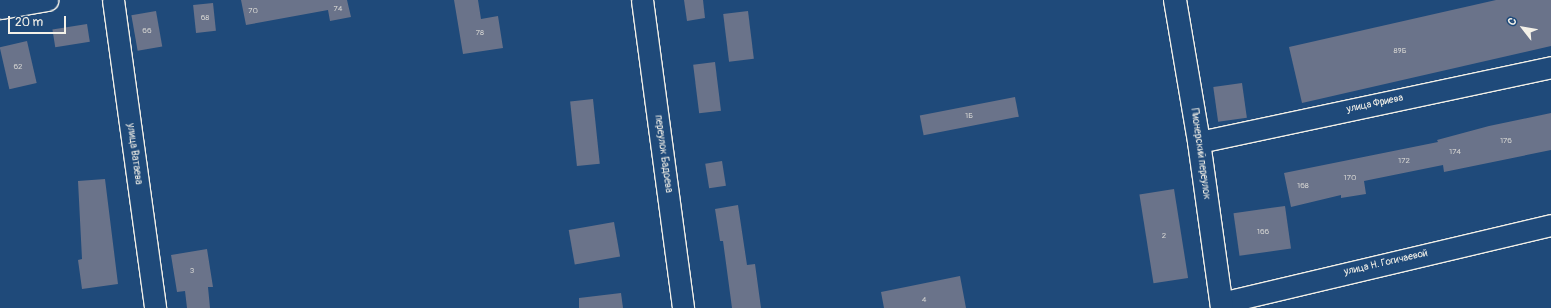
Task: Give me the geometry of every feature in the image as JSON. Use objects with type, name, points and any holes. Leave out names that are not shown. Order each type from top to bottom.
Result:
[{"type":"street","points":[[0,8],[47,0]]},
{"type":"street","name":"улица Ватаева","points":[[114,0],[155,308]]},
{"type":"street","name":"переулок Бадоева","points":[[642,0],[684,308]]},
{"type":"street","name":"Пионерский переулок","points":[[1175,0],[1199,142],[1222,305]]},
{"type":"street","name":"улица Фриева","points":[[1199,142],[1551,67]]},
{"type":"street","name":"улица Н. Гогичаевой","points":[[1222,305],[1551,225]]},
{"type":"building","points":[[241,0],[347,0],[351,17],[330,21],[328,10],[246,25]]},
{"type":"building","points":[[454,0],[478,0],[481,19],[498,16],[503,48],[463,54]]},
{"type":"building","points":[[684,0],[703,0],[705,18],[687,21]]},
{"type":"building","points":[[1496,0],[1551,0],[1551,46],[1302,103],[1289,47]]},
{"type":"building","points":[[213,3],[216,31],[196,33],[193,5]]},
{"type":"building","points":[[156,11],[162,46],[138,51],[131,15]]},
{"type":"building","points":[[748,11],[754,59],[729,62],[723,14]]},
{"type":"building","points":[[87,24],[90,42],[55,47],[52,29]]},
{"type":"building","points":[[27,41],[37,83],[9,89],[0,47]]},
{"type":"building","points":[[715,62],[721,111],[699,113],[693,65]]},
{"type":"building","points":[[1242,83],[1247,118],[1218,122],[1213,87]]},
{"type":"building","points":[[1015,97],[1019,117],[924,135],[920,116]]},
{"type":"building","points":[[593,99],[600,164],[577,166],[570,101]]},
{"type":"building","points":[[1551,113],[1551,150],[1444,172],[1443,165],[1364,181],[1366,194],[1341,198],[1341,195],[1291,207],[1284,173],[1438,142],[1437,140],[1489,126]]},
{"type":"building","points":[[722,161],[726,186],[709,188],[705,164]]},
{"type":"building","points":[[105,179],[118,284],[82,289],[78,260],[82,259],[78,181]]},
{"type":"building","points":[[1174,189],[1188,278],[1154,283],[1139,194]]},
{"type":"building","points":[[738,205],[747,265],[755,264],[761,308],[732,308],[723,241],[720,241],[715,209]]},
{"type":"building","points":[[1285,206],[1291,249],[1239,256],[1234,213]]},
{"type":"building","points":[[614,222],[620,256],[575,264],[569,230]]},
{"type":"building","points":[[207,249],[213,287],[208,287],[210,308],[187,308],[185,291],[177,292],[171,255]]},
{"type":"building","points":[[960,276],[966,308],[884,308],[881,292]]},
{"type":"building","points":[[621,293],[623,308],[579,308],[579,298]]}]
